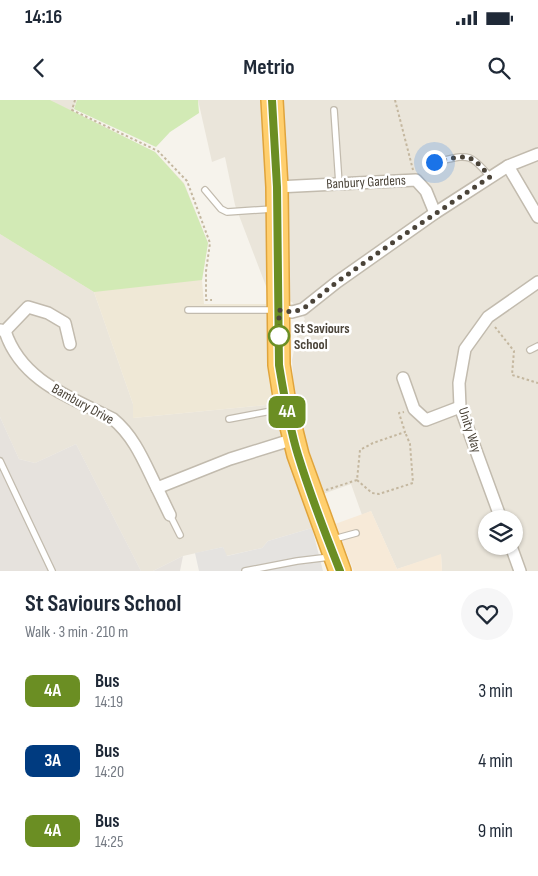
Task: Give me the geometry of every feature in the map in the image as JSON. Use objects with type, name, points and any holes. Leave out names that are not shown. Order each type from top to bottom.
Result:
[{"type":"highway","points":[[272,100],[278,209],[279,365],[286,408],[298,455],[334,556]]},
{"type":"street","points":[[279,310],[292,312],[303,309],[337,282],[435,213],[508,166],[538,154]]},
{"type":"street","points":[[508,166],[538,216]]},
{"type":"street","name":"Banbury Gardens","points":[[277,187],[416,180],[426,191],[435,213]]},
{"type":"street","name":"Unity Way","points":[[498,510],[460,407],[459,383],[465,349],[488,318],[538,282]]},
{"type":"street","points":[[3,330],[28,307],[48,313],[65,323],[70,344]]},
{"type":"street","name":"Bambury Drive","points":[[3,330],[10,345],[25,367],[50,387],[113,419],[129,434],[170,515]]},
{"type":"street","points":[[403,378],[414,409],[426,420],[460,407]]},
{"type":"street","points":[[157,488],[230,459],[294,439]]},
{"type":"street","points":[[514,555],[520,571]]},
{"type":"lane","points":[[334,110],[339,184]]},
{"type":"lane","points":[[434,162],[465,156],[471,157],[490,177]]},
{"type":"lane","points":[[205,190],[221,209],[227,212],[278,209]]},
{"type":"lane","points":[[188,310],[279,310]]},
{"type":"lane","points":[[530,350],[538,346]]},
{"type":"lane","points":[[229,419],[286,408]]},
{"type":"lane","points":[[0,460],[52,571]]},
{"type":"lane","points":[[170,515],[180,535]]},
{"type":"lane","points":[[245,571],[334,556],[356,533]]},
{"type":"path","points":[[75,100],[72,110],[158,150],[187,181],[210,244],[206,271],[206,300],[212,300]]},
{"type":"path","points":[[395,100],[416,180]]},
{"type":"path","points":[[488,318],[514,351],[512,375],[538,383]]},
{"type":"path","points":[[357,480],[372,493],[380,494],[413,484],[410,444],[399,413],[414,409]]},
{"type":"path","points":[[357,480],[360,450],[372,442],[405,432]]},
{"type":"path","points":[[320,492],[357,480]]},
{"type":"shaded area","points":[[0,100],[50,100],[155,152],[184,183],[208,243],[202,280],[204,304],[266,304],[276,404],[133,418],[133,404],[94,292],[0,234]]},
{"type":"shaded area","points":[[50,100],[77,100],[72,112]]},
{"type":"shaded area","points":[[198,100],[538,100],[538,571],[442,571],[441,555],[397,569],[371,511],[362,515],[351,484],[323,494],[305,438],[294,392],[292,360],[298,332],[305,319],[292,302],[269,294],[235,205],[225,157],[212,162]]},
{"type":"shaded area","points":[[0,234],[94,292],[133,404],[133,418],[276,404],[288,451],[312,528],[268,541],[262,548],[226,556],[223,547],[183,556],[153,571],[141,571],[76,444],[35,463],[19,459],[0,417]]},
{"type":"shaded area","points":[[0,417],[19,459],[35,463],[76,444],[141,571],[0,571]]},
{"type":"shaded area","points":[[371,511],[397,569],[441,554],[442,571],[354,571],[335,524]]},
{"type":"shaded area","points":[[312,528],[323,571],[199,571],[195,553],[223,547],[227,556],[262,548],[268,541]]},
{"type":"shaded area","points":[[183,556],[180,571],[153,571]]},
{"type":"green space","points":[[0,100],[50,100],[155,152],[184,184],[208,243],[202,280],[94,292],[0,234]]},
{"type":"green space","points":[[77,100],[198,100],[199,113],[170,132],[156,147],[74,109]]},
{"type":"bus line","name":"4A","points":[[272,100],[277,187],[279,365],[286,408],[298,455],[340,571]]},
{"type":"place","name":"St Saviours School","points":[[279,336]]},
{"type":"route","points":[[279,336],[279,310],[292,312],[303,309],[337,282],[402,236],[490,177],[471,157],[465,156],[434,162]]}]
